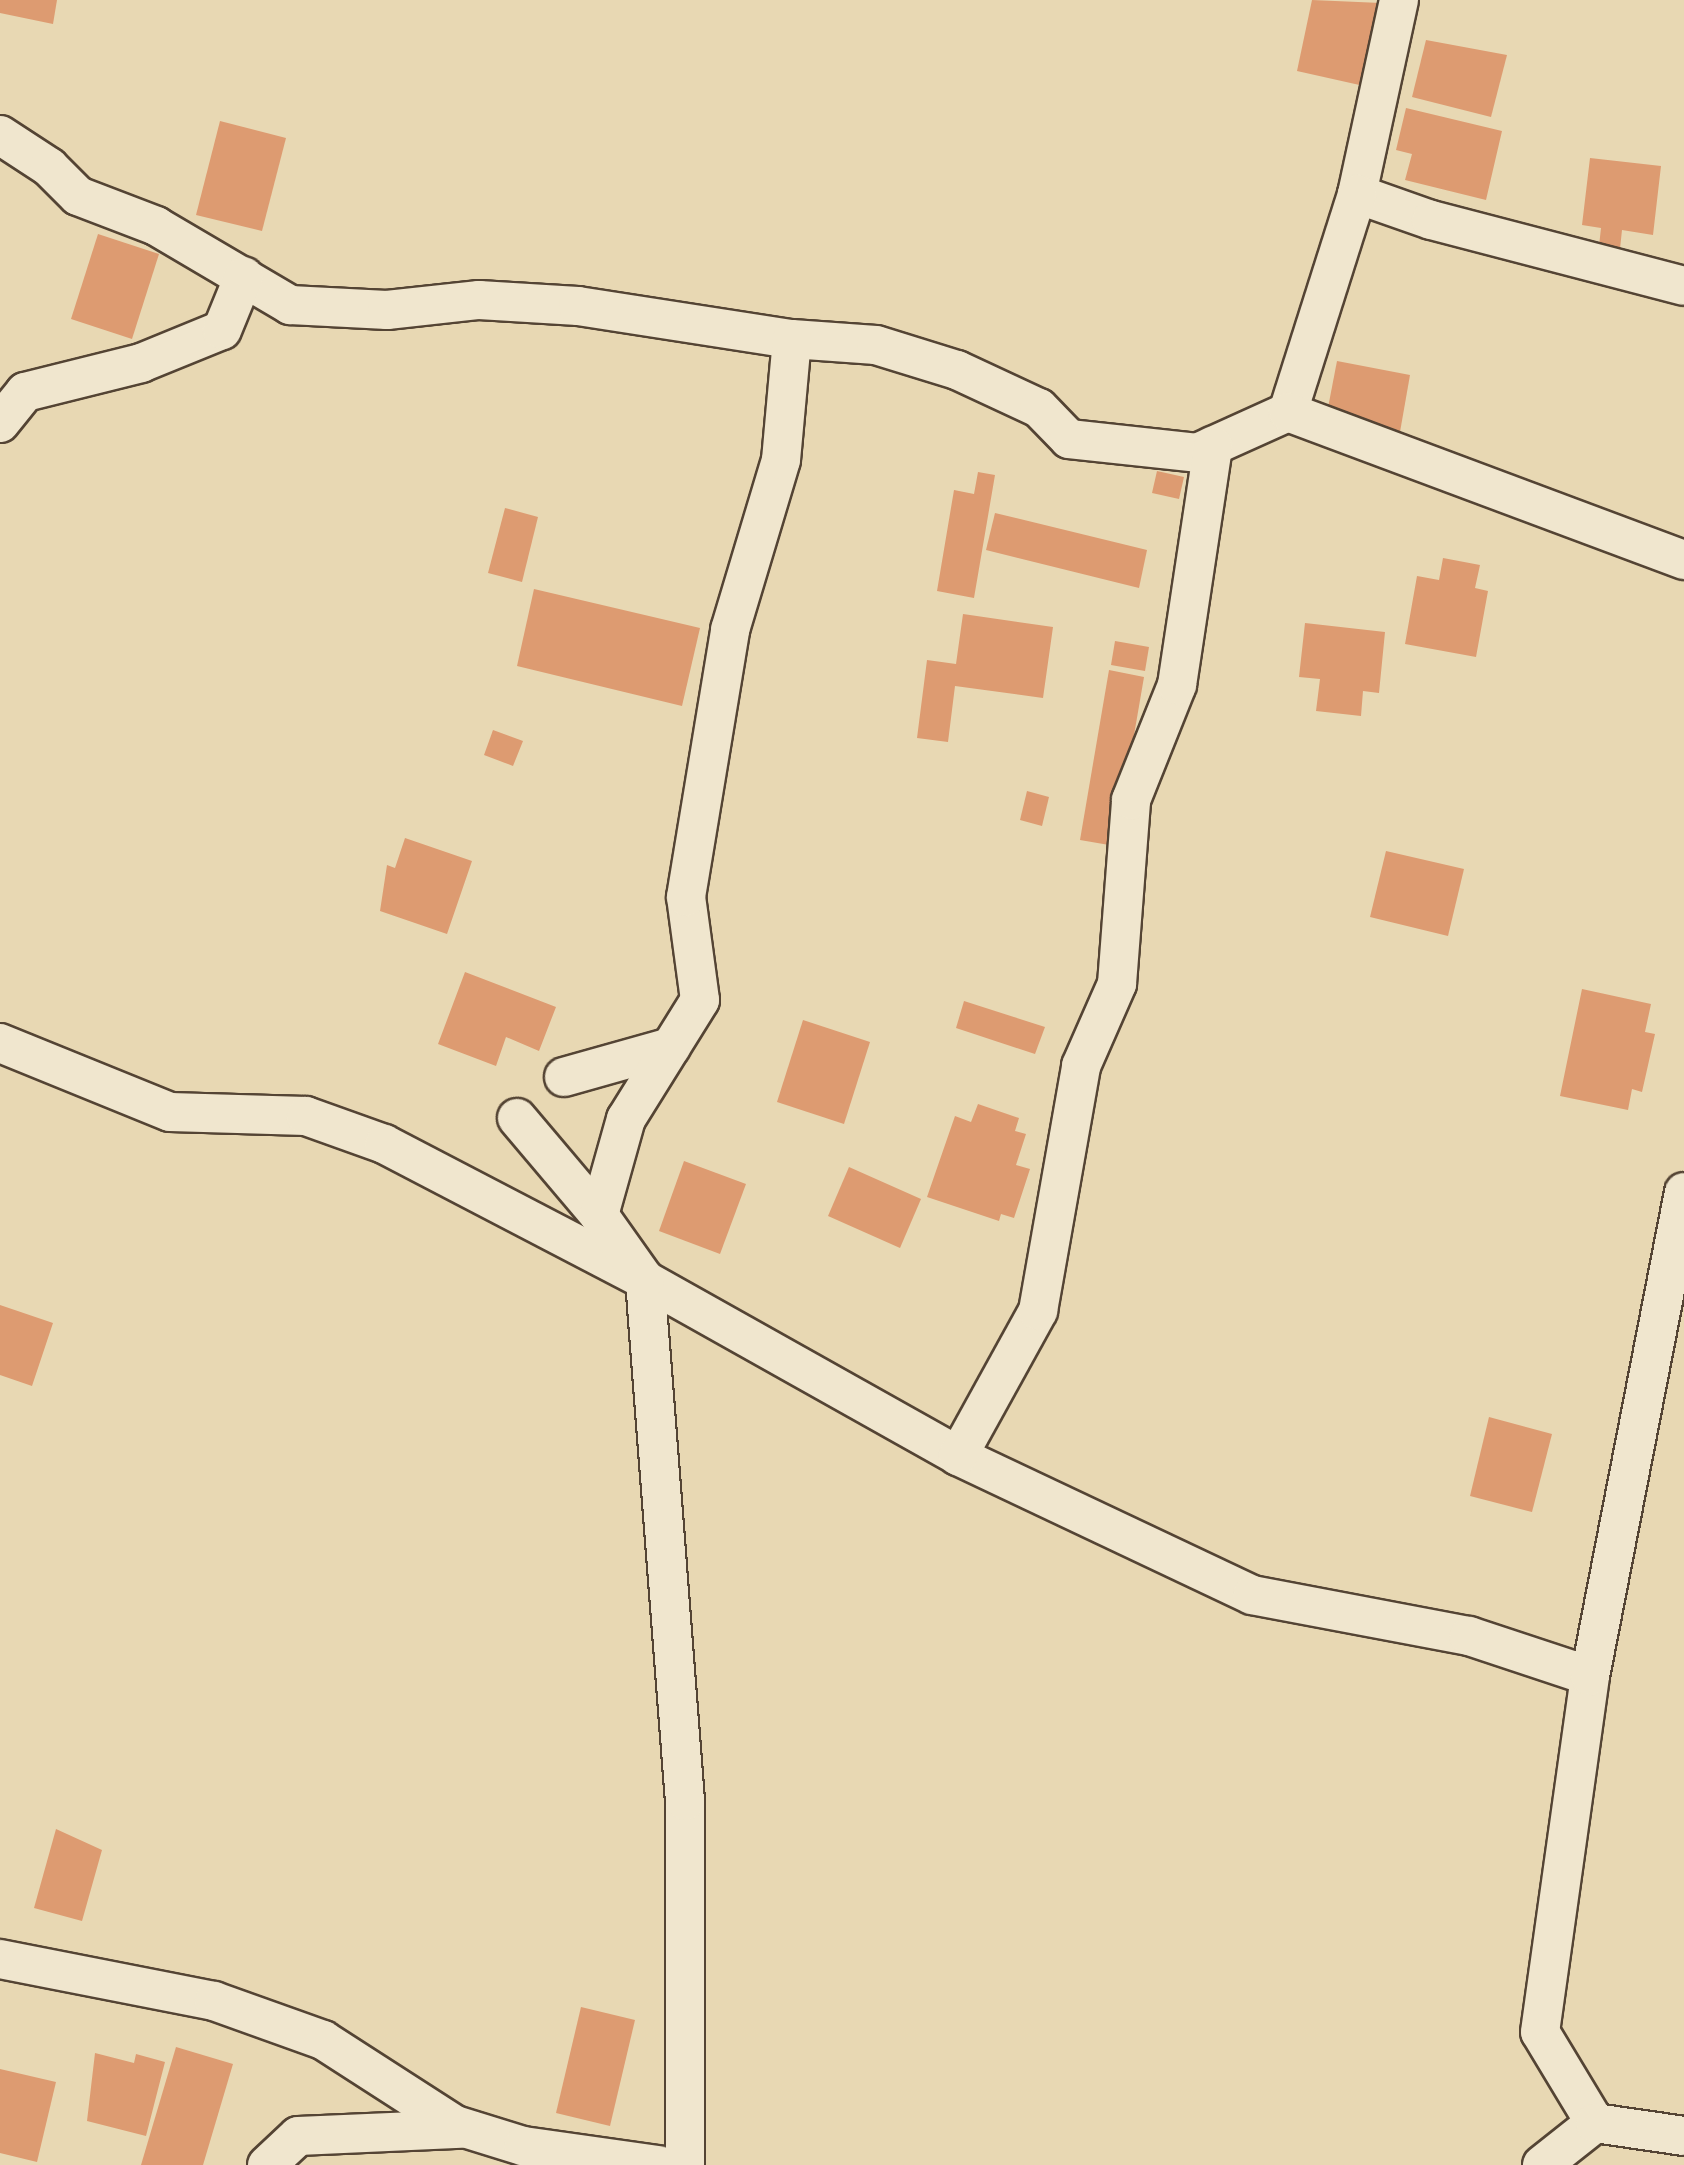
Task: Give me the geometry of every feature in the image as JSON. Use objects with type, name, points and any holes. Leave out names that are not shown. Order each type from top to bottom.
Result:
[{"type":"street","points":[[1288,412],[1357,194],[1399,0]]},
{"type":"street","points":[[0,135],[38,158],[78,196],[156,226],[290,305],[387,310],[479,300],[578,306],[792,339],[876,344],[957,370],[1039,408],[1070,439],[1197,453],[1288,412],[1684,560]]},
{"type":"street","points":[[1357,194],[1431,220],[1684,286]]},
{"type":"street","points":[[0,423],[25,392],[141,362],[222,330],[244,276]]},
{"type":"street","points":[[598,1216],[626,1119],[700,1000],[686,897],[730,630],[781,460],[792,339]]},
{"type":"street","points":[[958,1456],[1038,1311],[1080,1066],[1116,984],[1131,800],[1177,685],[1213,446]]},
{"type":"street","points":[[564,1077],[671,1047]]},
{"type":"street","points":[[5,1052],[170,1112],[322,1121],[384,1144],[644,1280],[958,1456],[1252,1595],[1469,1636],[1590,1676]]},
{"type":"street","points":[[516,1118],[598,1216],[644,1280],[685,1801],[685,2165]]},
{"type":"street","points":[[1595,2124],[1540,2032],[1590,1676],[1684,1192]]},
{"type":"street","points":[[0,1959],[214,2000],[323,2040],[395,2092],[468,2129],[523,2146],[659,2165]]},
{"type":"street","points":[[1542,2165],[1595,2124],[1684,2136]]},
{"type":"street","points":[[267,2165],[298,2136],[468,2129]]},
{"type":"building","points":[[0,0],[57,0],[53,24],[0,13]]},
{"type":"building","points":[[1312,0],[1381,3],[1364,86],[1297,71]]},
{"type":"building","points":[[1426,40],[1507,55],[1491,117],[1412,97]]},
{"type":"building","points":[[1406,108],[1502,131],[1486,200],[1405,180],[1412,154],[1396,150]]},
{"type":"building","points":[[220,121],[286,138],[262,231],[196,215]]},
{"type":"building","points":[[1590,158],[1661,166],[1653,235],[1622,230],[1620,249],[1599,246],[1601,228],[1582,225]]},
{"type":"building","points":[[98,234],[159,254],[132,339],[71,319]]},
{"type":"building","points":[[1337,361],[1410,375],[1400,432],[1326,418]]},
{"type":"building","points":[[1157,471],[1184,477],[1179,499],[1152,493]]},
{"type":"building","points":[[978,472],[995,475],[974,598],[937,591],[954,490],[974,494]]},
{"type":"building","points":[[505,508],[538,517],[522,582],[488,573]]},
{"type":"building","points":[[995,513],[1147,550],[1139,588],[986,550]]},
{"type":"building","points":[[1443,558],[1480,565],[1475,588],[1488,591],[1476,657],[1405,644],[1417,576],[1439,580]]},
{"type":"building","points":[[534,589],[700,628],[682,706],[517,666]]},
{"type":"building","points":[[963,614],[1053,627],[1043,698],[955,686],[948,742],[917,738],[927,660],[956,664]]},
{"type":"building","points":[[1305,623],[1385,632],[1379,693],[1363,691],[1361,716],[1316,711],[1320,679],[1299,677]]},
{"type":"building","points":[[1115,641],[1149,647],[1145,671],[1111,665]]},
{"type":"building","points":[[1109,670],[1144,677],[1115,846],[1080,840]]},
{"type":"building","points":[[493,730],[523,741],[513,766],[484,755]]},
{"type":"building","points":[[1027,791],[1049,797],[1042,826],[1020,820]]},
{"type":"building","points":[[405,838],[472,861],[447,934],[380,911],[387,865],[395,868]]},
{"type":"building","points":[[1386,851],[1464,869],[1448,936],[1370,917]]},
{"type":"building","points":[[465,972],[556,1007],[539,1051],[506,1037],[496,1066],[438,1044]]},
{"type":"building","points":[[1582,989],[1651,1004],[1645,1032],[1655,1034],[1642,1092],[1632,1089],[1628,1110],[1560,1096]]},
{"type":"building","points":[[964,1001],[1045,1027],[1035,1054],[956,1028]]},
{"type":"building","points":[[803,1020],[870,1042],[844,1124],[777,1102]]},
{"type":"building","points":[[978,1104],[1019,1118],[1015,1131],[1026,1134],[1016,1165],[1030,1169],[1014,1218],[1001,1214],[999,1221],[927,1197],[955,1116],[971,1122]]},
{"type":"building","points":[[684,1161],[746,1184],[720,1254],[659,1231]]},
{"type":"building","points":[[849,1167],[921,1199],[900,1248],[828,1216]]},
{"type":"building","points":[[0,1305],[53,1323],[32,1386],[0,1375]]},
{"type":"building","points":[[1489,1417],[1552,1434],[1532,1512],[1470,1496]]},
{"type":"building","points":[[56,1829],[102,1850],[82,1921],[34,1908]]},
{"type":"building","points":[[581,2007],[635,2020],[610,2126],[556,2113]]},
{"type":"building","points":[[176,2047],[233,2064],[203,2165],[141,2165]]},
{"type":"building","points":[[95,2053],[134,2063],[136,2054],[165,2062],[146,2136],[87,2121]]},
{"type":"building","points":[[0,2069],[56,2082],[37,2162],[0,2153]]}]
